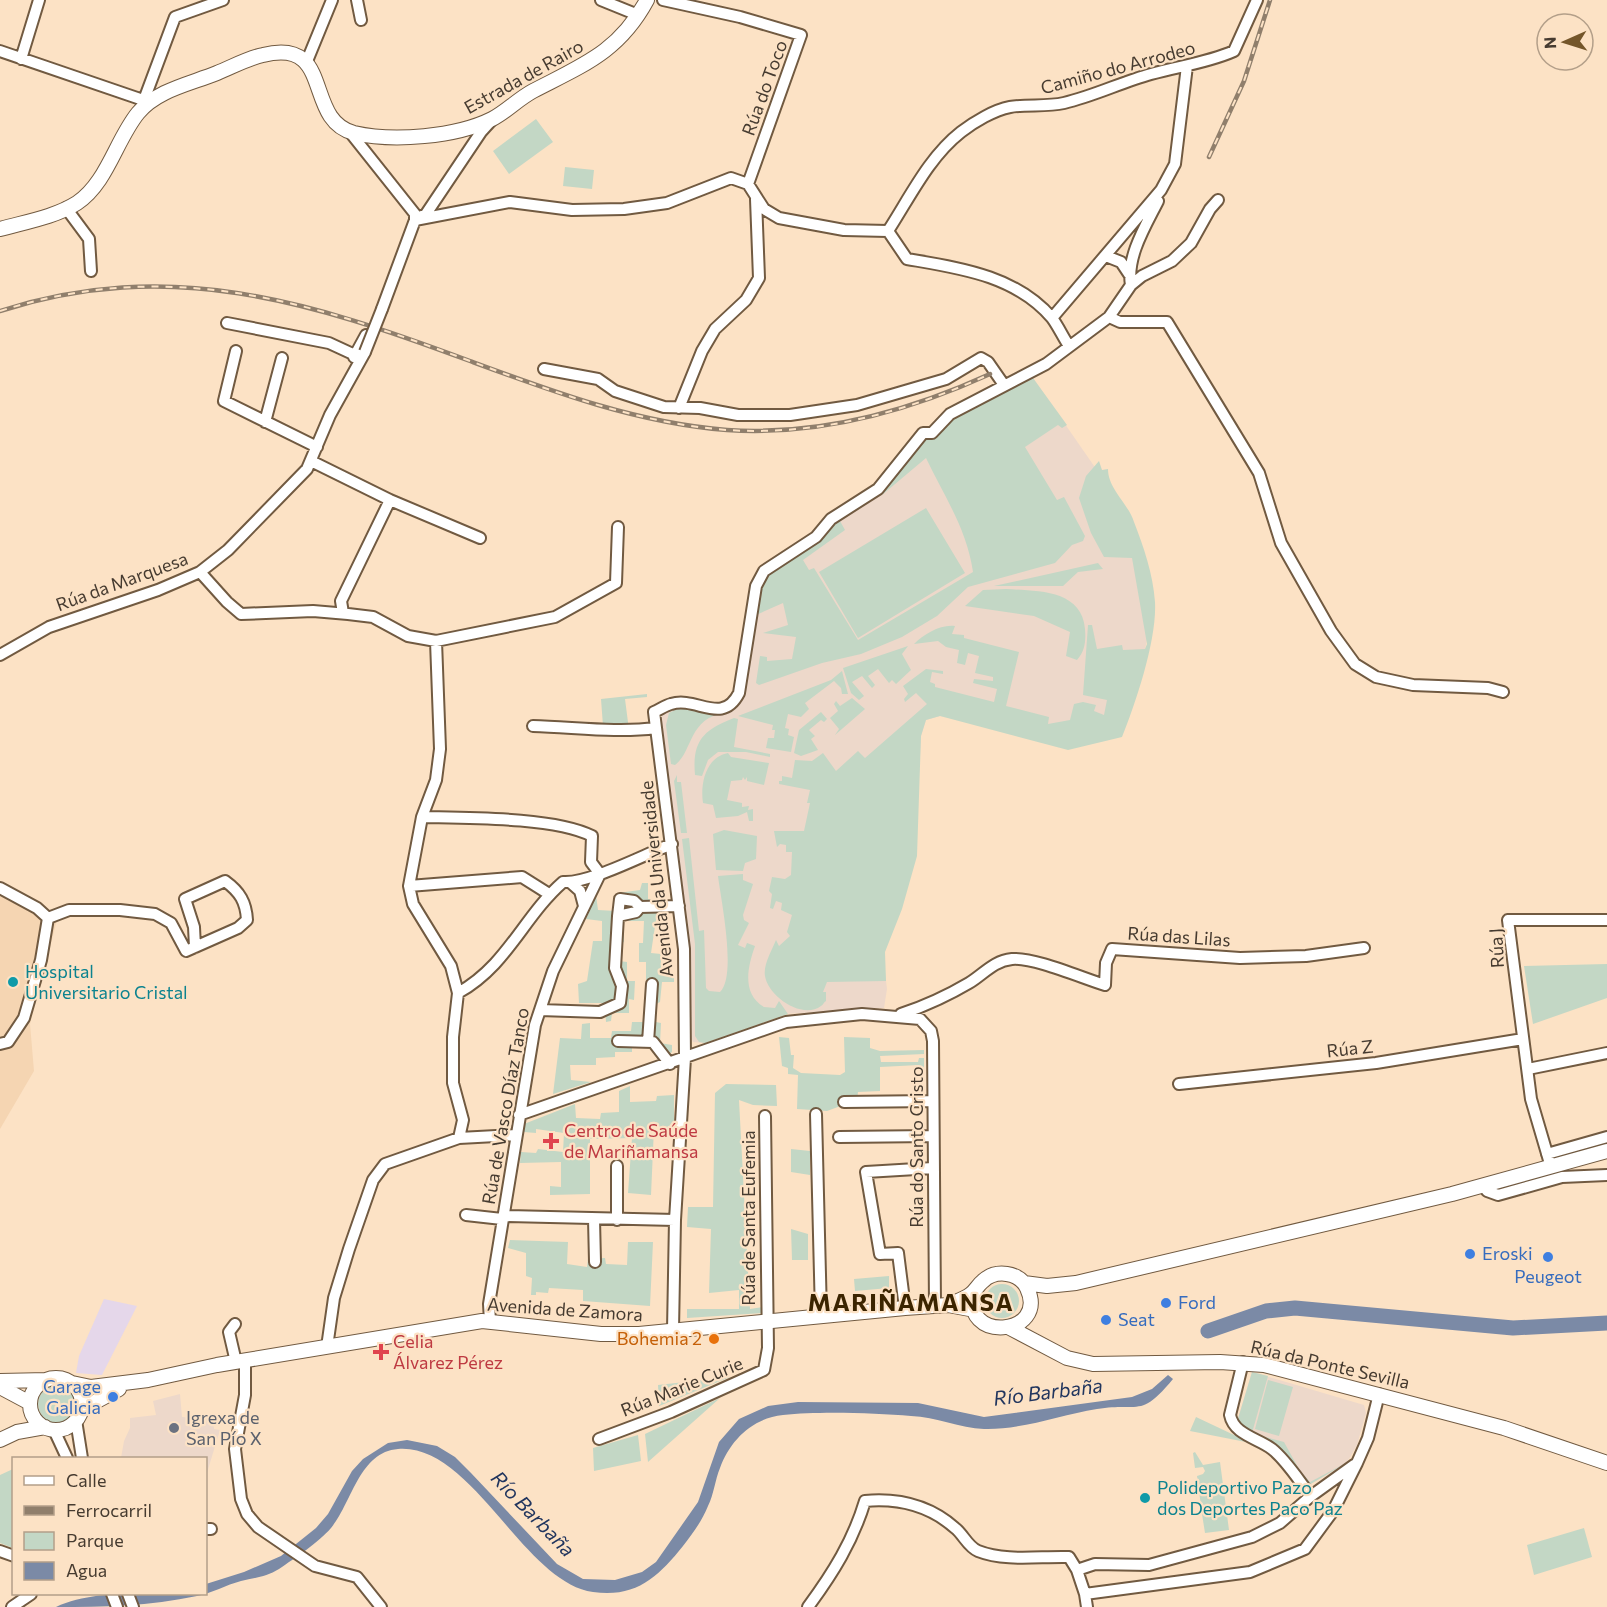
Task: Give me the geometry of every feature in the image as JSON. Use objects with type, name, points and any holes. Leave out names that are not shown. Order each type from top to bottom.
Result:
[{"type":"street","points":[[21,58],[39,0]]},
{"type":"street","points":[[0,229],[78,203],[98,180],[146,101],[175,17],[223,0]]},
{"type":"street","points":[[307,61],[332,0]]},
{"type":"street","points":[[357,0],[361,20]]},
{"type":"street","points":[[601,0],[638,15]]},
{"type":"street","name":"Estrada de Rairo","points":[[349,132],[367,136],[453,133],[495,118],[530,93],[607,51],[638,15],[647,0]]},
{"type":"street","name":"Rúa do Toco","points":[[663,0],[740,16],[801,34],[748,184]]},
{"type":"street","name":"Camiño do Arrodeo","points":[[888,231],[942,150],[962,132],[986,117],[1010,107],[1046,106],[1076,100],[1151,74],[1187,66],[1234,51],[1257,0]]},
{"type":"street","points":[[0,51],[146,101],[262,55],[283,51],[297,54],[307,61],[328,112],[349,132],[414,210],[416,220]]},
{"type":"street","points":[[544,369],[598,379],[615,391],[664,407],[700,408],[738,415],[790,415],[857,405],[946,379],[981,358],[988,362],[1004,385],[1046,364],[1109,317],[1130,280],[1141,234],[1175,164],[1187,66]]},
{"type":"street","points":[[416,220],[426,214],[481,132],[495,118]]},
{"type":"street","points":[[416,220],[510,201],[572,210],[624,209],[667,203],[731,178],[748,184],[764,209],[779,218],[844,230],[888,231],[908,259],[973,271],[1005,281],[1052,318],[1069,346]]},
{"type":"street","points":[[1052,318],[1066,297],[1106,256],[1161,190]]},
{"type":"street","points":[[679,408],[702,351],[715,329],[746,300],[759,278],[756,199]]},
{"type":"street","points":[[1130,280],[1173,261],[1191,243],[1210,209],[1218,200]]},
{"type":"street","points":[[66,208],[89,239],[91,271]]},
{"type":"street","name":"Rúa da Marquesa","points":[[0,655],[49,627],[158,590],[200,572],[228,550],[308,470],[330,415],[382,309],[416,220]]},
{"type":"street","points":[[1106,256],[1120,262],[1130,280]]},
{"type":"street","points":[[1109,317],[1120,322],[1167,322],[1173,327],[1192,364],[1259,473],[1281,543],[1331,631],[1354,664],[1376,677],[1413,685],[1488,688],[1503,692]]},
{"type":"street","points":[[227,323],[330,343],[360,353]]},
{"type":"street","name":"Rúa da Marquesa","points":[[360,353],[366,335]]},
{"type":"street","points":[[236,351],[224,402],[317,447]]},
{"type":"street","points":[[265,422],[282,358]]},
{"type":"street","name":"Avenida da Universidade","points":[[674,1330],[675,1220],[685,1058],[684,949],[654,712],[672,703],[721,710],[733,704],[739,693],[756,586],[764,571],[816,537],[831,519],[878,489],[923,433],[932,433],[951,414],[1004,385]]},
{"type":"street","points":[[311,460],[390,500],[480,538]]},
{"type":"street","points":[[343,613],[341,601],[390,500]]},
{"type":"street","points":[[200,572],[241,614],[313,611],[343,613],[374,618],[408,636],[436,641],[555,618],[615,583],[618,527]]},
{"type":"street","points":[[436,641],[440,749],[436,780],[422,816],[409,886],[413,904],[451,966],[458,993],[453,1037],[453,1083],[463,1120],[459,1138]]},
{"type":"street","points":[[532,726],[609,728],[629,731],[656,728]]},
{"type":"street","points":[[422,816],[510,820],[580,830],[592,836],[591,862],[600,874]]},
{"type":"street","points":[[458,993],[477,982],[502,957],[549,894],[563,882],[571,883],[600,874],[672,844]]},
{"type":"street","name":"Rúa de Vasco Díaz Tanco","points":[[490,1321],[489,1304],[519,1115],[540,1010],[553,971],[600,874]]},
{"type":"street","points":[[409,886],[522,877],[549,894]]},
{"type":"street","points":[[48,918],[69,910],[120,910],[155,914],[171,923],[186,951],[238,928],[247,920],[246,908],[238,890],[225,881],[184,899],[194,927],[195,947]]},
{"type":"street","points":[[571,883],[580,891],[584,906]]},
{"type":"street","points":[[0,888],[37,908],[48,918]]},
{"type":"street","points":[[540,1010],[600,1012],[620,1003],[622,986],[615,968],[620,899],[634,901],[640,907],[680,906]]},
{"type":"street","points":[[618,916],[636,912],[640,907]]},
{"type":"street","points":[[0,1044],[8,1042],[24,1018],[41,960],[48,918]]},
{"type":"street","name":"Rúa J","points":[[1549,1160],[1531,1099],[1523,1024],[1510,951],[1508,920],[1607,920]]},
{"type":"street","name":"Rúa das Lilas","points":[[896,1016],[923,1006],[970,982],[993,964],[1014,958],[1048,966],[1106,985],[1106,963],[1112,950],[1240,958],[1306,956],[1364,948]]},
{"type":"street","points":[[648,1042],[652,984]]},
{"type":"street","points":[[519,1115],[786,1022],[842,1015],[896,1016]]},
{"type":"street","name":"Rúa do Santo Cristo","points":[[896,1016],[920,1018],[931,1031],[933,1168],[941,1305]]},
{"type":"street","name":"Rúa Z","points":[[1179,1084],[1376,1063],[1523,1040]]},
{"type":"street","points":[[618,1041],[653,1042],[670,1064]]},
{"type":"street","points":[[1528,1069],[1607,1053]]},
{"type":"street","points":[[844,1102],[933,1101]]},
{"type":"street","points":[[816,1114],[820,1315]]},
{"type":"street","name":"Rúa de Santa Eufemia","points":[[765,1116],[766,1320]]},
{"type":"street","points":[[327,1347],[334,1298],[373,1179],[385,1164],[459,1138],[516,1135]]},
{"type":"street","points":[[839,1137],[933,1136]]},
{"type":"street","points":[[1010,1328],[1024,1317],[1030,1303],[1040,1295],[1068,1285],[1483,1186],[1607,1137]]},
{"type":"street","points":[[1549,1160],[1607,1151]]},
{"type":"street","points":[[617,1166],[617,1220]]},
{"type":"street","points":[[905,1308],[898,1253],[880,1254],[866,1172],[933,1168]]},
{"type":"street","points":[[1483,1186],[1487,1191],[1498,1195],[1562,1177],[1607,1175]]},
{"type":"street","name":"Rúa de Vasco Díaz Tanco","points":[[466,1215],[503,1218]]},
{"type":"street","points":[[503,1218],[675,1220]]},
{"type":"street","points":[[594,1219],[595,1262]]},
{"type":"street","name":"Avenida de Zamora","points":[[941,1305],[975,1291],[986,1278],[996,1274],[1010,1274],[1024,1283]]},
{"type":"street","points":[[1030,1303],[1024,1283],[1068,1285]]},
{"type":"street","points":[[975,1291],[975,1310]]},
{"type":"street","name":"Avenida de Zamora","points":[[72,1383],[92,1387],[148,1380],[240,1362],[490,1321],[618,1335],[941,1305],[975,1310],[987,1325],[996,1328],[1010,1328]]},
{"type":"street","name":"Rúa da Ponte Sevilla","points":[[1024,1317],[1041,1342]]},
{"type":"street","name":"Rúa Marie Curie","points":[[599,1439],[671,1412],[761,1372],[767,1361],[766,1320]]},
{"type":"street","points":[[235,1324],[229,1332],[240,1362],[244,1402],[235,1449],[241,1499],[251,1521],[275,1541],[315,1566],[357,1577],[381,1607]]},
{"type":"street","name":"Rúa da Ponte Sevilla","points":[[1010,1328],[1041,1342],[1067,1358],[1093,1364],[1244,1362],[1264,1365],[1504,1428],[1607,1463]]},
{"type":"street","points":[[1244,1362],[1230,1415],[1231,1421],[1243,1433],[1272,1449],[1311,1496]]},
{"type":"street","points":[[0,1381],[60,1378],[72,1383],[80,1393],[82,1457]]},
{"type":"street","points":[[17,1432],[31,1408],[36,1387],[47,1380]]},
{"type":"street","name":"Avenida de Zamora","points":[[79,1415],[107,1394],[148,1380]]},
{"type":"street","points":[[0,1386],[31,1408],[49,1428],[66,1457]]},
{"type":"street","points":[[1085,1594],[1250,1572],[1305,1549],[1333,1511],[1357,1463],[1368,1438],[1379,1394]]},
{"type":"street","points":[[0,1440],[17,1432],[64,1428],[79,1415]]},
{"type":"street","points":[[1077,1570],[1095,1564],[1149,1565],[1235,1543],[1280,1523],[1311,1496],[1357,1463]]},
{"type":"street","points":[[808,1607],[834,1572],[857,1529],[865,1501],[889,1499],[927,1509],[956,1528],[974,1549],[995,1557],[1069,1557],[1077,1570],[1087,1607]]},
{"type":"street","points":[[12,1607],[28,1595]]},
{"type":"shaded area","points":[[1033,378],[1126,512],[1152,615],[1140,674],[1120,736],[940,716],[926,720],[921,736],[915,856],[882,949],[887,989],[884,1008],[785,1014],[703,1043],[693,1042],[689,1034],[691,965],[688,926],[660,720],[665,710],[675,706],[726,711],[737,706],[744,689],[758,584],[937,433],[1014,385]]},
{"type":"shaded area","points":[[0,885],[58,916],[30,1024],[34,1071],[0,1129]]},
{"type":"shaded area","points":[[104,1299],[137,1306],[102,1375],[76,1373],[79,1356]]},
{"type":"shaded area","points":[[1252,1372],[1364,1405],[1366,1413],[1357,1445],[1349,1459],[1340,1468],[1309,1485],[1274,1447],[1237,1422]]},
{"type":"shaded area","points":[[180,1394],[182,1417],[213,1419],[214,1429],[220,1430],[207,1473],[207,1457],[121,1457],[124,1441],[130,1428],[130,1418],[156,1415],[153,1401]]},
{"type":"green space","points":[[536,119],[553,142],[509,174],[493,151]]},
{"type":"green space","points":[[565,167],[594,170],[592,189],[563,186]]},
{"type":"green space","points":[[1033,378],[1067,425],[1062,428],[1058,425],[1025,447],[1057,500],[1064,497],[1085,536],[1083,541],[1072,545],[1055,563],[968,587],[937,616],[902,637],[861,654],[822,663],[759,685],[756,683],[760,656],[767,657],[767,661],[792,659],[796,637],[763,633],[788,625],[783,603],[756,615],[758,584],[772,570],[814,545],[836,523],[840,521],[845,530],[803,560],[809,570],[814,568],[858,640],[973,572],[966,541],[926,458],[882,495],[913,448],[937,433],[958,412]]},
{"type":"green space","points":[[1099,461],[1102,470],[1108,469],[1111,483],[1134,522],[1148,561],[1155,602],[1153,634],[1149,652],[1122,737],[1068,750],[940,716],[926,720],[921,736],[917,856],[902,909],[885,952],[886,981],[827,982],[823,992],[826,992],[826,1001],[821,1006],[813,1010],[805,1010],[787,1004],[767,984],[765,972],[776,940],[779,946],[790,936],[787,932],[792,915],[781,910],[782,903],[776,901],[773,909],[770,908],[772,894],[769,891],[772,877],[785,879],[791,875],[792,852],[786,852],[786,845],[780,844],[777,847],[774,831],[804,831],[810,803],[807,803],[810,790],[779,784],[782,776],[792,778],[795,760],[812,761],[823,753],[836,771],[858,751],[865,758],[927,704],[916,693],[905,702],[904,699],[908,694],[903,686],[926,669],[943,671],[943,674],[932,672],[930,682],[935,684],[935,687],[994,702],[997,689],[973,683],[974,679],[993,681],[993,677],[975,673],[979,656],[968,653],[965,665],[957,663],[959,650],[946,647],[938,641],[914,644],[939,628],[955,626],[952,634],[964,635],[964,638],[1019,652],[1006,706],[1049,717],[1048,724],[1070,720],[1074,704],[1083,702],[1096,705],[1094,711],[1104,715],[1107,700],[1083,695],[1088,625],[1092,625],[1097,649],[1122,645],[1123,650],[1145,649],[1147,644],[1132,558],[1104,557],[1091,533],[1079,498],[1086,476]]},
{"type":"green space","points":[[926,508],[965,573],[858,638],[819,572]]},
{"type":"green space","points":[[1098,563],[1103,569],[1078,572],[1063,586],[994,586]]},
{"type":"green space","points":[[983,590],[1031,590],[1056,595],[1076,606],[1082,616],[1085,629],[1085,642],[1080,657],[1077,660],[1066,656],[1070,632],[1034,616],[965,606]]},
{"type":"green space","points":[[908,646],[902,654],[911,670],[896,684],[892,680],[889,683],[878,669],[868,676],[875,685],[872,688],[862,676],[852,682],[864,696],[859,700],[851,693],[843,668]]},
{"type":"green space","points":[[842,671],[848,694],[842,694],[841,688],[834,681],[805,703],[809,709],[801,717],[788,714],[785,728],[789,729],[788,735],[794,737],[791,752],[766,748],[768,738],[774,738],[773,725],[738,716],[831,680]]},
{"type":"green space","points":[[647,694],[647,697],[625,699],[629,730],[603,726],[601,699]]},
{"type":"green space","points":[[852,698],[865,709],[835,735],[839,729],[830,718],[838,711],[834,704],[836,701],[840,706]]},
{"type":"green space","points":[[681,707],[725,713],[704,721],[675,765],[671,764],[666,725],[669,713]]},
{"type":"green space","points":[[821,712],[827,719],[824,722],[821,720],[809,730],[815,736],[811,739],[818,750],[801,756],[794,753],[799,730]]},
{"type":"green space","points":[[734,718],[738,719],[734,747],[770,754],[770,757],[746,752],[718,752],[708,760],[702,776],[695,775],[695,753],[702,738],[714,727]]},
{"type":"green space","points":[[728,753],[731,757],[769,763],[764,785],[747,781],[747,777],[745,780],[743,777],[742,780],[731,781],[727,800],[742,803],[742,807],[749,806],[748,810],[753,809],[753,821],[749,821],[747,812],[738,816],[716,818],[713,805],[703,803],[706,772],[714,760]]},
{"type":"green space","points":[[677,775],[677,782],[681,782],[687,833],[681,833],[674,781]]},
{"type":"green space","points":[[724,830],[757,836],[756,859],[745,863],[743,871],[716,870],[713,834]]},
{"type":"green space","points":[[689,838],[699,931],[704,930],[706,988],[709,991],[720,992],[725,983],[727,970],[728,955],[718,876],[743,874],[743,880],[753,884],[743,915],[744,920],[749,923],[738,945],[745,948],[747,943],[755,946],[750,962],[749,987],[757,1001],[764,1007],[775,1008],[779,1001],[788,1014],[705,1043],[699,1042],[695,1036],[695,944],[682,839]]},
{"type":"green space","points":[[642,883],[648,883],[648,899],[666,902],[668,913],[657,913],[651,953],[661,954],[661,974],[674,975],[674,982],[662,982],[660,1002],[656,1004],[656,1022],[661,1023],[660,1043],[672,1045],[672,1052],[658,1061],[655,1048],[632,1045],[632,1052],[615,1052],[615,1057],[596,1058],[596,1065],[570,1065],[571,1080],[591,1082],[553,1094],[560,1038],[581,1039],[582,1024],[590,1023],[590,1038],[611,1038],[612,1031],[631,1031],[632,1022],[646,1022],[654,982],[646,980],[646,962],[639,962],[639,943],[643,943],[644,921],[624,921],[624,942],[619,943],[619,961],[627,962],[627,981],[635,981],[634,1000],[629,999],[629,1013],[612,1013],[611,1021],[606,1022],[605,1003],[579,1003],[578,984],[587,981],[593,941],[602,941],[602,921],[586,919],[596,895],[598,910],[616,911],[618,893],[640,890]]},
{"type":"green space","points":[[1607,964],[1607,998],[1533,1024],[1524,966]]},
{"type":"green space","points":[[779,1037],[789,1038],[791,1055],[794,1055],[793,1068],[801,1073],[840,1075],[845,1072],[844,1037],[870,1038],[870,1048],[880,1051],[924,1050],[924,1054],[880,1056],[881,1062],[918,1062],[919,1058],[924,1058],[924,1069],[920,1069],[919,1065],[880,1067],[880,1091],[858,1092],[857,1100],[827,1111],[797,1109],[798,1075],[788,1074],[788,1068],[782,1066]]},
{"type":"green space","points":[[726,1084],[776,1085],[777,1106],[753,1105],[739,1100],[750,1309],[763,1307],[763,1313],[687,1318],[687,1309],[739,1309],[739,1290],[709,1293],[711,1229],[687,1227],[688,1207],[713,1207],[715,1093]]},
{"type":"green space","points":[[630,1086],[630,1102],[656,1101],[657,1096],[674,1095],[674,1128],[654,1128],[651,1195],[628,1193],[632,1138],[590,1139],[590,1194],[550,1195],[550,1186],[561,1187],[561,1162],[520,1163],[521,1152],[536,1153],[538,1149],[563,1152],[564,1133],[536,1129],[536,1133],[524,1132],[524,1124],[575,1104],[576,1118],[600,1119],[601,1113],[619,1112],[619,1091]]},
{"type":"green space","points":[[791,1149],[810,1151],[810,1175],[791,1172]]},
{"type":"green space","points":[[791,1229],[808,1234],[808,1260],[792,1260]]},
{"type":"green space","points":[[510,1240],[568,1242],[567,1264],[587,1267],[588,1259],[605,1258],[606,1264],[627,1265],[628,1242],[653,1242],[650,1306],[583,1301],[583,1290],[549,1288],[548,1293],[536,1292],[536,1295],[531,1295],[532,1278],[526,1276],[526,1253],[508,1248]]},
{"type":"green space","points":[[889,1276],[889,1288],[855,1291],[854,1279]]},
{"type":"green space","points":[[1002,1284],[1014,1289],[1019,1301],[1014,1313],[1002,1318],[990,1313],[985,1301],[990,1289]]},
{"type":"green space","points":[[1252,1372],[1268,1376],[1252,1433],[1237,1422]]},
{"type":"green space","points":[[730,1377],[659,1406],[658,1385]]},
{"type":"green space","points":[[1268,1380],[1293,1387],[1279,1436],[1255,1429]]},
{"type":"green space","points":[[57,1385],[70,1391],[76,1404],[70,1417],[57,1423],[44,1417],[38,1404],[44,1391]]},
{"type":"green space","points":[[720,1398],[648,1462],[645,1434]]},
{"type":"green space","points":[[1196,1417],[1251,1443],[1190,1431]]},
{"type":"green space","points":[[1254,1434],[1284,1442],[1300,1471],[1310,1482],[1346,1463],[1309,1485]]},
{"type":"green space","points":[[638,1435],[641,1461],[594,1471],[593,1448]]},
{"type":"green space","points":[[1195,1452],[1203,1465],[1220,1462],[1229,1530],[1205,1533],[1202,1514],[1211,1509],[1208,1505],[1201,1506],[1197,1476],[1205,1471],[1203,1467],[1195,1468],[1193,1453]]},
{"type":"green space","points":[[12,1469],[12,1548],[0,1543],[0,1475]]},
{"type":"green space","points":[[1584,1528],[1592,1557],[1534,1575],[1527,1545]]},
{"type":"water","points":[[1168,1375],[1173,1379],[1153,1400],[1139,1406],[1097,1409],[1027,1425],[998,1429],[975,1428],[920,1417],[864,1413],[797,1414],[772,1417],[744,1432],[730,1448],[720,1468],[712,1497],[703,1517],[674,1557],[645,1583],[622,1592],[593,1592],[568,1583],[543,1565],[474,1489],[450,1467],[425,1453],[398,1449],[385,1452],[365,1469],[338,1518],[320,1539],[279,1569],[260,1577],[207,1594],[207,1584],[244,1572],[281,1556],[316,1528],[328,1514],[352,1471],[363,1459],[388,1443],[407,1440],[437,1446],[455,1457],[557,1564],[583,1579],[615,1580],[642,1572],[656,1562],[698,1502],[719,1442],[739,1419],[768,1406],[798,1402],[918,1403],[984,1417],[1132,1397],[1152,1389]]},
{"type":"water","points":[[200,1595],[144,1604],[56,1607],[90,1597]]},
{"type":"waterway","name":"Río Barbaña","points":[[1208,1331],[1266,1311],[1295,1308],[1513,1328],[1607,1323]]},
{"type":"railway","points":[[1209,157],[1244,81],[1270,0]]},
{"type":"railway","points":[[0,311],[62,295],[123,288],[181,287],[238,293],[353,320],[533,384],[628,413],[661,421],[727,430],[795,429],[862,418],[927,400],[990,374]]},
{"type":"place","name":"Hospital Universitario Cristal","points":[[13,982]]},
{"type":"place","name":"Centro de Saúde de Mariñamansa","points":[[551,1141]]},
{"type":"place","name":"Eroski","points":[[1470,1254]]},
{"type":"place","name":"Peugeot","points":[[1548,1257]]},
{"type":"place","name":"Ford","points":[[1166,1303]]},
{"type":"place","name":"Seat","points":[[1106,1320]]},
{"type":"place","name":"Bohemia 2","points":[[714,1339]]},
{"type":"place","name":"Celia Álvarez Pérez","points":[[381,1352]]},
{"type":"place","name":"Garage Galicia","points":[[113,1397]]},
{"type":"place","name":"Igrexa de San Pío X","points":[[174,1428]]},
{"type":"place","name":"Polideportivo Pazo dos Deportes Paco Paz","points":[[1145,1498]]},
{"type":"district","name":"MARIÑAMANSA","points":[[911,1303]]}]
